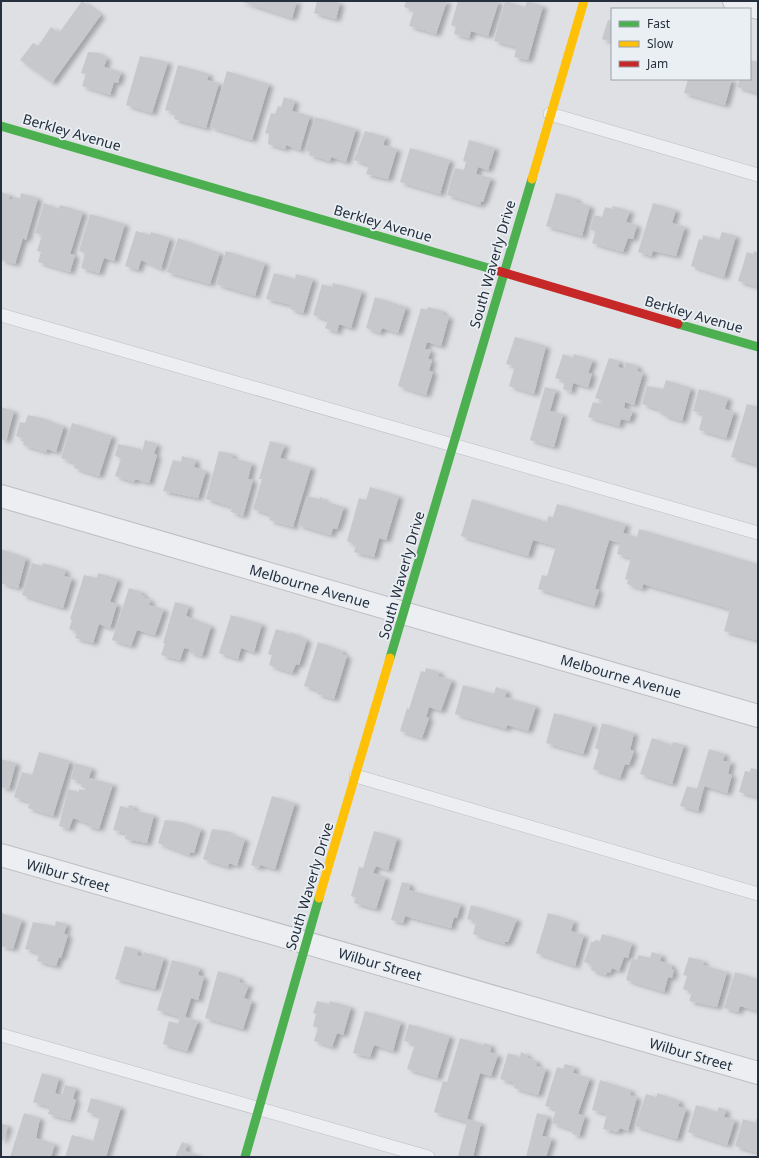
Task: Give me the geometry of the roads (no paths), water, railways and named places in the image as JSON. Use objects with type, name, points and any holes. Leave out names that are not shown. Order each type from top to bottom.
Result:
[{"type":"street","name":"South Waverly Drive","points":[[245,1157],[306,943],[584,1]]},
{"type":"street","points":[[734,1],[758,8]]},
{"type":"street","name":"Berkley Avenue","points":[[1,126],[758,347]]},
{"type":"street","name":"Melbourne Avenue","points":[[1,496],[758,716]]},
{"type":"street","name":"Wilbur Street","points":[[1,855],[758,1073]]},
{"type":"lane","points":[[550,114],[758,175]]},
{"type":"lane","points":[[1,315],[758,533]]},
{"type":"lane","points":[[356,776],[758,894]]},
{"type":"lane","points":[[1,1035],[428,1157]]}]
